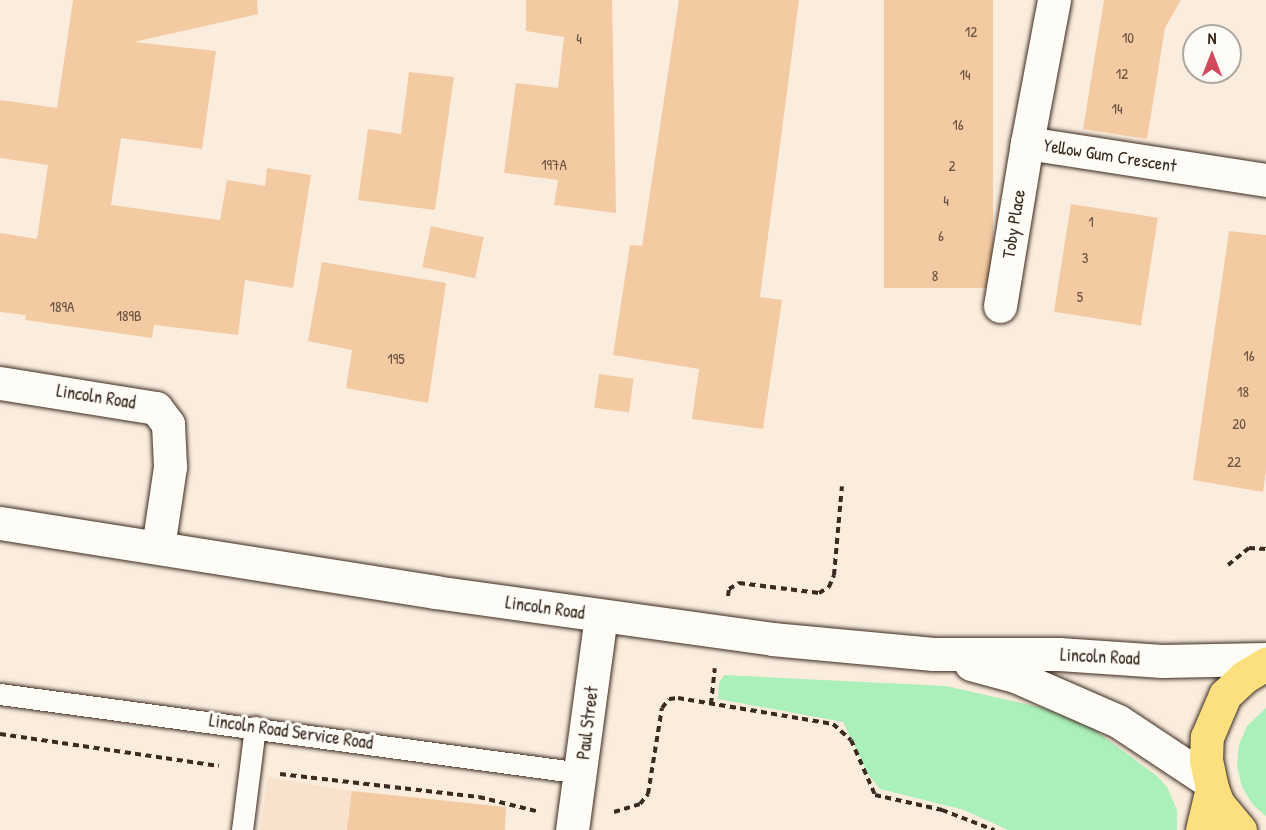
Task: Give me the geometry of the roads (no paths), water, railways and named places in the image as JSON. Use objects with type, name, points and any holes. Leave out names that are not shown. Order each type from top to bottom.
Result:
[{"type":"main road","name":"Yellow Gum Crescent","points":[[1054,0],[1027,143],[1266,180]]},
{"type":"main road","name":"Toby Place","points":[[1000,306],[1027,143]]},
{"type":"main road","name":"Lincoln Road","points":[[0,383],[156,408],[168,424],[170,467],[158,547]]},
{"type":"main road","name":"Lincoln Road","points":[[0,523],[601,616],[720,632],[933,654],[1059,654],[1162,661],[1266,659]]},
{"type":"main road","name":"Paul Street","points":[[572,830],[601,616]]},
{"type":"main road","name":"Lincoln Road","points":[[933,654],[1015,676],[1073,699],[1118,721],[1211,785]]},
{"type":"main road","points":[[1240,830],[1218,804],[1211,785],[1206,748],[1214,715],[1234,686],[1266,664]]},
{"type":"main road","points":[[1202,830],[1211,785]]},
{"type":"lane","name":"Lincoln Road Service Road","points":[[0,694],[581,773]]},
{"type":"lane","points":[[242,830],[255,727]]}]
